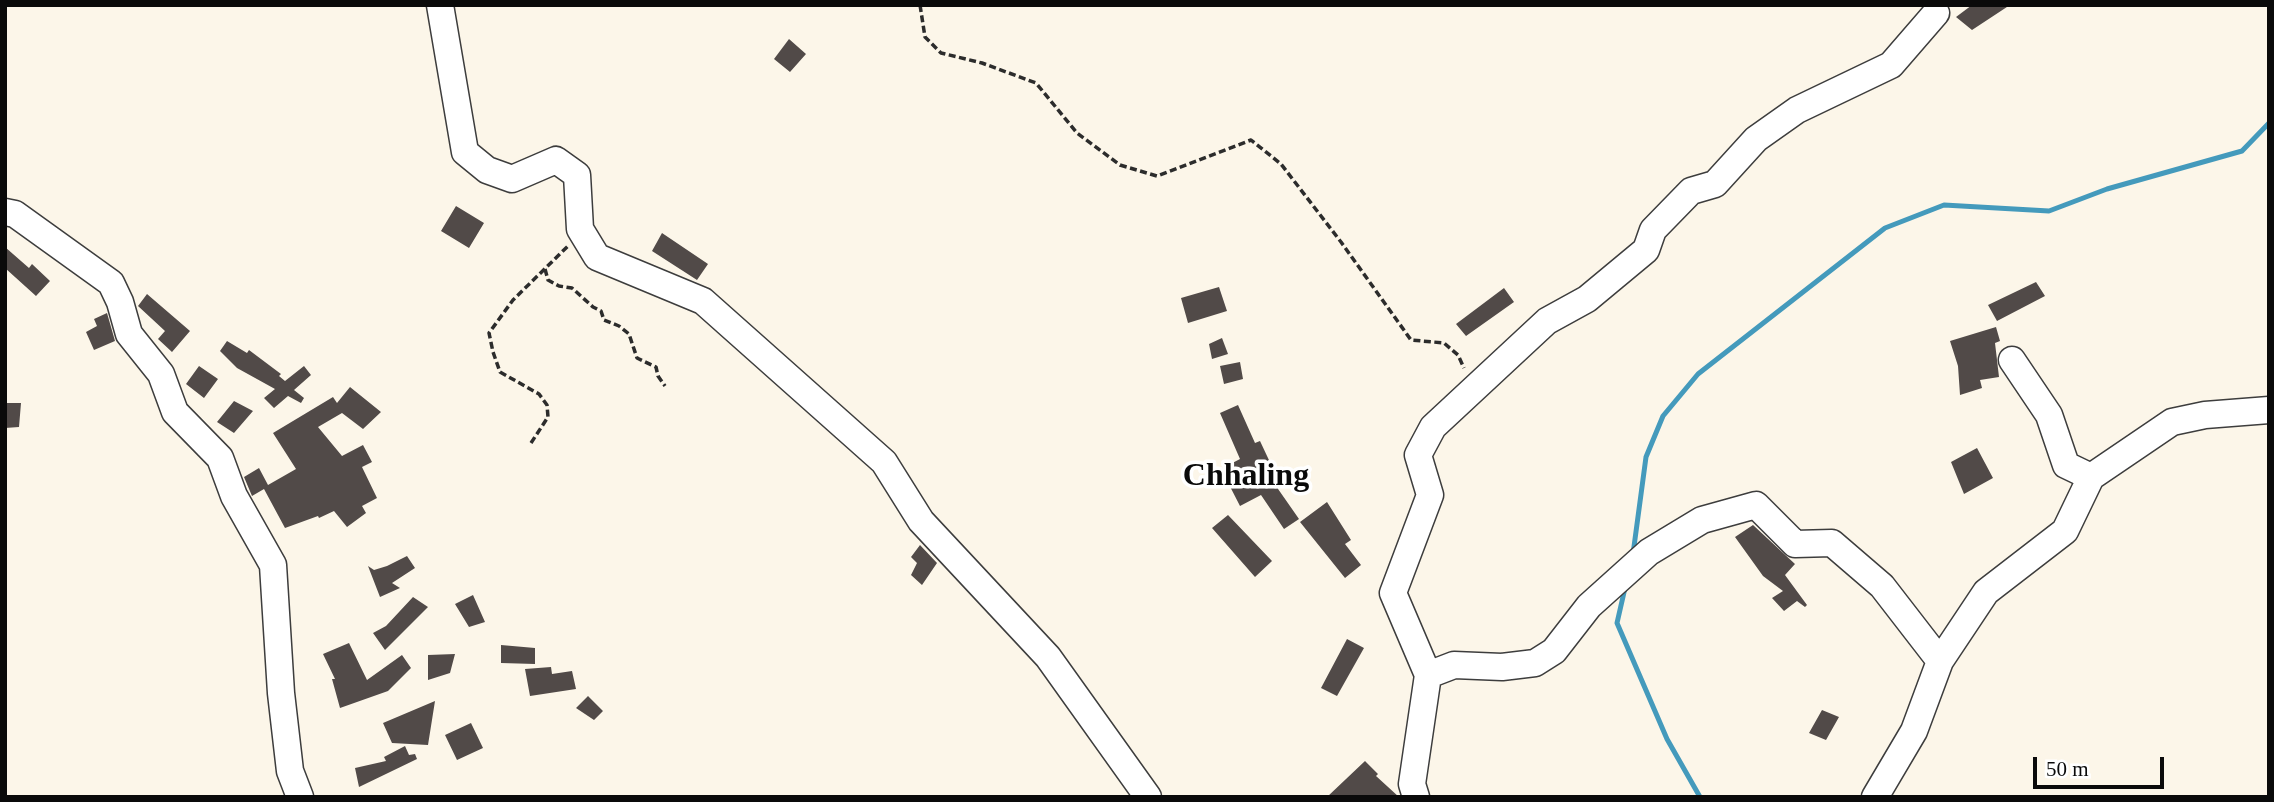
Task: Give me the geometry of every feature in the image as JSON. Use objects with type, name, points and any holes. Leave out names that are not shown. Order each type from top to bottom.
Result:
[{"type":"street","points":[[440,5],[465,152],[487,170],[512,178],[556,160],[577,175],[580,229],[597,257],[703,301],[884,462],[921,521],[1048,657],[1147,797]]},
{"type":"street","points":[[1416,797],[1412,784],[1427,675],[1393,593],[1430,495],[1418,455],[1433,427],[1546,321],[1587,299],[1646,250],[1653,230],[1691,191],[1715,184],[1756,139],[1797,110],[1892,65],[1940,8]]},
{"type":"street","points":[[5,212],[15,214],[111,283],[120,302],[129,334],[161,374],[175,412],[220,457],[234,496],[273,565],[288,758],[300,797]]},
{"type":"street","points":[[2012,360],[2049,415],[2066,465],[2091,477]]},
{"type":"street","points":[[1875,797],[1914,731],[1940,662],[1986,592],[2065,531],[2091,477],[2172,422],[2206,415],[2269,410]]},
{"type":"street","points":[[1427,675],[1454,665],[1502,667],[1535,663],[1554,651],[1589,606],[1649,552],[1702,520],[1756,505],[1795,544],[1832,543],[1882,586],[1940,662]]},
{"type":"path","points":[[920,5],[925,37],[941,53],[982,63],[1036,83],[1077,133],[1120,165],[1157,176],[1251,140],[1281,164],[1411,340],[1444,343],[1458,355],[1475,388]]},
{"type":"path","points":[[531,443],[548,417],[547,405],[539,394],[500,372],[489,333],[513,300],[570,243],[584,236]]},
{"type":"path","points":[[545,269],[548,281],[572,288],[593,307],[601,310],[604,320],[629,334],[637,358],[656,367],[665,386]]},
{"type":"building","points":[[1972,5],[2010,5],[1972,30],[1956,17]]},
{"type":"building","points":[[789,39],[806,54],[790,72],[774,59]]},
{"type":"building","points":[[456,206],[484,223],[469,248],[441,231]]},
{"type":"building","points":[[662,233],[708,264],[697,280],[652,251]]},
{"type":"building","points":[[5,247],[29,268],[32,264],[50,281],[36,296],[5,268]]},
{"type":"building","points":[[2036,282],[2045,296],[1997,321],[1988,305]]},
{"type":"building","points":[[1219,287],[1227,311],[1188,323],[1181,298]]},
{"type":"building","points":[[1504,288],[1514,302],[1466,336],[1456,324]]},
{"type":"building","points":[[147,294],[190,331],[172,352],[158,339],[165,331],[138,306]]},
{"type":"building","points":[[107,313],[115,341],[94,350],[86,332],[97,326],[94,319]]},
{"type":"building","points":[[1996,327],[2000,341],[1995,343],[1999,377],[1980,380],[1982,388],[1960,395],[1958,366],[1950,341]]},
{"type":"building","points":[[1222,338],[1228,354],[1212,359],[1209,344]]},
{"type":"building","points":[[227,341],[247,353],[249,350],[281,374],[279,376],[285,381],[304,366],[311,375],[294,390],[304,398],[301,403],[288,396],[274,408],[264,398],[275,389],[237,368],[220,351]]},
{"type":"building","points":[[1240,362],[1243,379],[1224,384],[1220,366]]},
{"type":"building","points":[[199,366],[218,379],[204,398],[186,384]]},
{"type":"building","points":[[350,387],[381,412],[363,429],[342,413],[318,427],[342,456],[363,445],[372,462],[362,467],[377,498],[362,506],[366,513],[347,527],[334,511],[285,528],[264,489],[252,496],[244,477],[259,468],[268,485],[296,469],[273,433],[333,397],[337,403]]},
{"type":"building","points":[[234,401],[253,411],[234,433],[217,422]]},
{"type":"building","points":[[5,403],[21,403],[19,427],[5,428]]},
{"type":"building","points":[[1238,405],[1255,443],[1260,441],[1275,473],[1269,476],[1299,519],[1284,529],[1261,495],[1240,506],[1221,469],[1240,459],[1220,413]]},
{"type":"building","points":[[1977,448],[1993,478],[1964,494],[1951,462]]},
{"type":"building","points":[[1327,502],[1351,540],[1345,544],[1361,565],[1345,578],[1300,522]]},
{"type":"building","points":[[1228,515],[1272,561],[1255,577],[1212,528]]},
{"type":"building","points":[[1753,525],[1795,564],[1785,575],[1807,605],[1805,607],[1797,601],[1784,611],[1772,598],[1783,591],[1763,576],[1735,537]]},
{"type":"building","points":[[920,545],[937,563],[922,585],[911,575],[917,563],[911,557]]},
{"type":"building","points":[[407,556],[415,568],[392,583],[400,588],[380,597],[368,566],[374,570]]},
{"type":"building","points":[[473,595],[485,622],[469,627],[455,604]]},
{"type":"building","points":[[413,597],[428,607],[385,650],[373,633],[386,626]]},
{"type":"building","points":[[1347,639],[1364,648],[1337,696],[1321,688]]},
{"type":"building","points":[[349,643],[367,680],[402,655],[411,668],[388,691],[340,708],[332,679],[335,679],[323,654]]},
{"type":"building","points":[[501,645],[535,648],[535,664],[501,663]]},
{"type":"building","points":[[455,654],[450,673],[428,680],[428,655]]},
{"type":"building","points":[[551,667],[552,674],[572,671],[576,689],[530,696],[525,669]]},
{"type":"building","points":[[588,696],[603,711],[594,720],[576,708]]},
{"type":"building","points":[[435,701],[428,745],[392,743],[383,723]]},
{"type":"building","points":[[1822,710],[1839,717],[1826,740],[1809,733]]},
{"type":"building","points":[[471,723],[483,748],[457,760],[445,735]]},
{"type":"building","points":[[405,746],[409,755],[415,754],[417,759],[359,787],[355,768],[386,761],[384,757]]},
{"type":"building","points":[[1365,761],[1378,774],[1376,776],[1399,797],[1327,797]]},
{"type":"waterway","points":[[1633,554],[1646,457],[1663,416],[1698,374],[1885,228],[1944,205],[2049,211],[2107,189],[2242,151],[2269,123]]},
{"type":"waterway","points":[[1625,588],[1617,623],[1667,739],[1700,797]]},
{"type":"district","name":"Chhaling","points":[[1246,477]]}]
